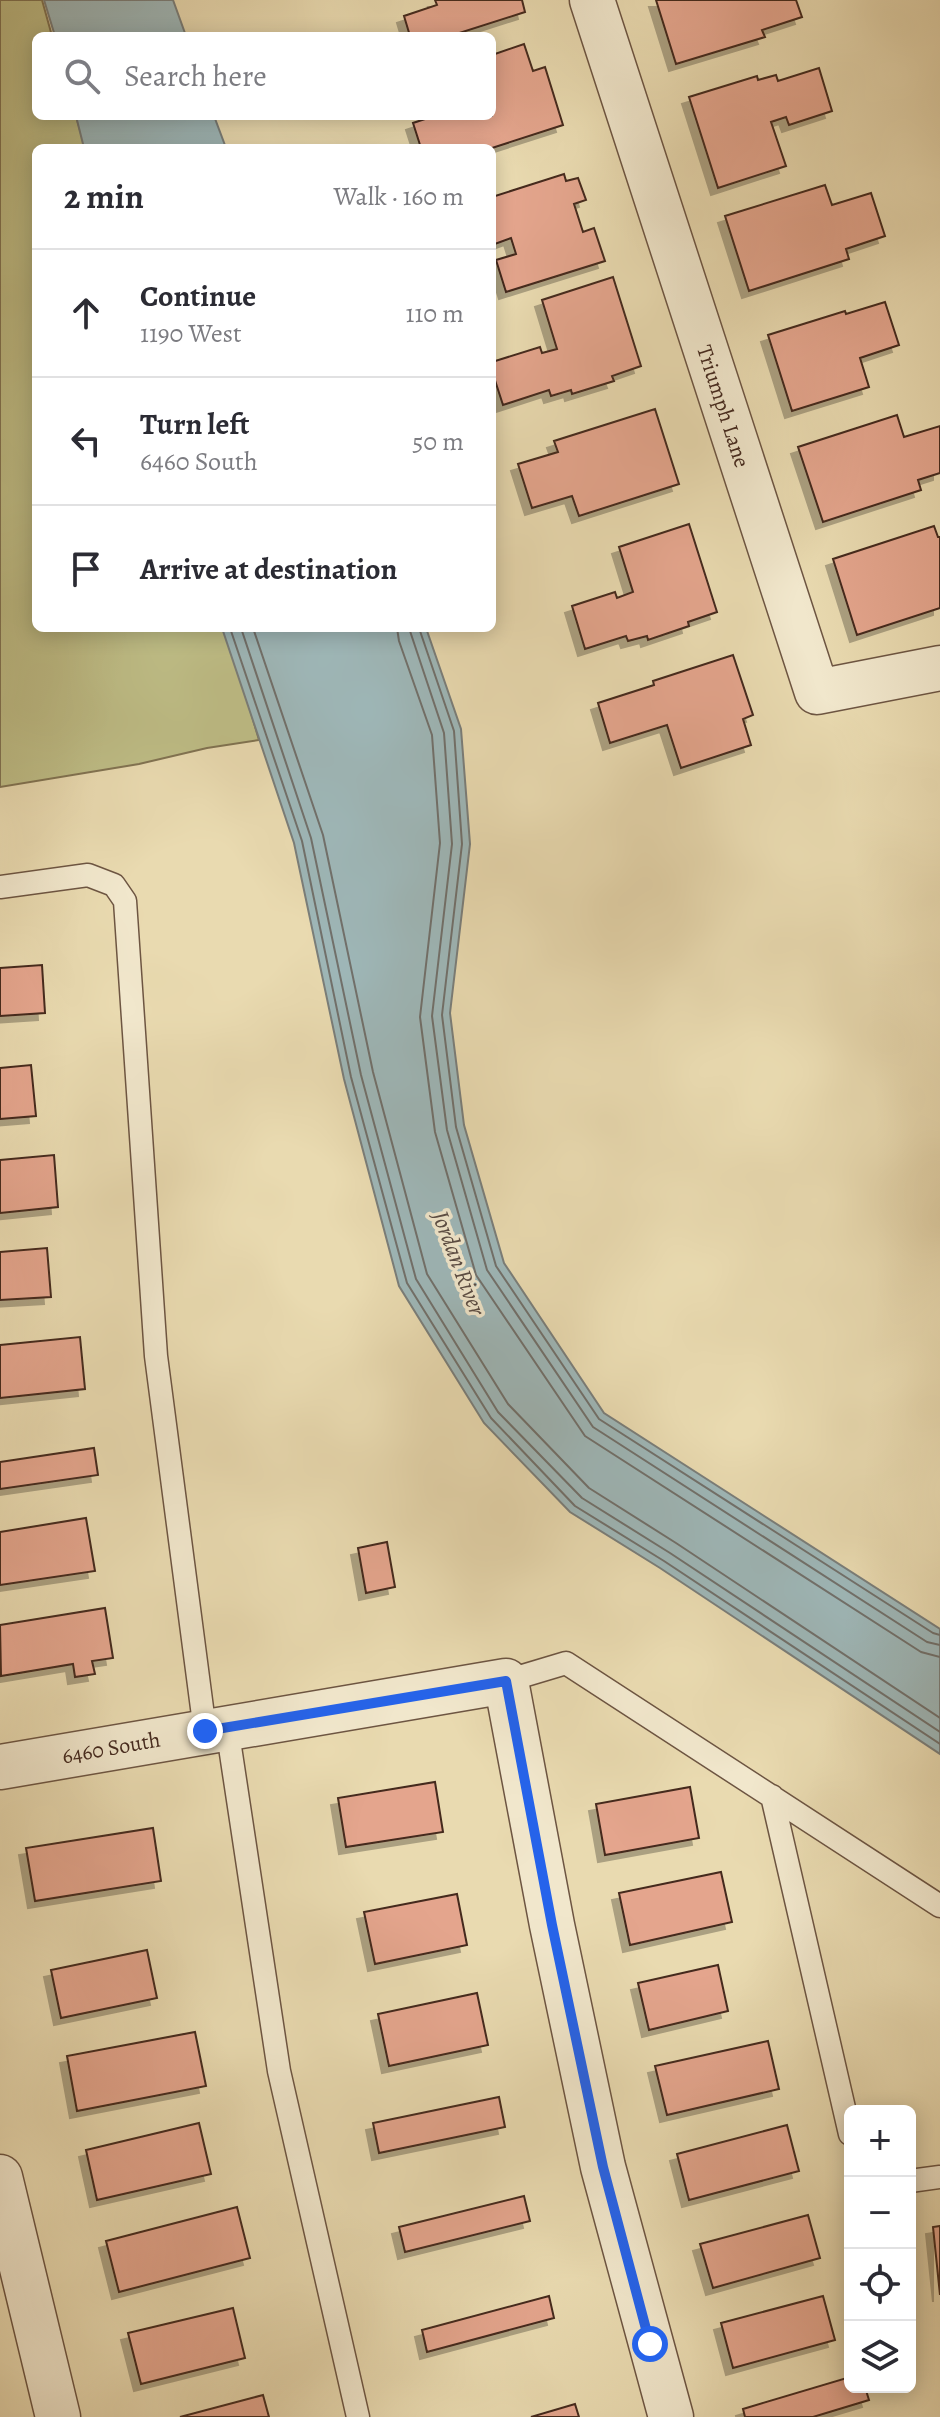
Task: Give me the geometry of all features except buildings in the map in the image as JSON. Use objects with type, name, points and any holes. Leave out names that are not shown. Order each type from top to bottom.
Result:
[{"type":"street","name":"Triumph Lane","points":[[592,0],[817,692],[940,668]]},
{"type":"street","name":"6460 South","points":[[0,1767],[506,1681]]},
{"type":"street","points":[[506,1681],[552,1925],[603,2167],[671,2417]]},
{"type":"street","points":[[0,2177],[58,2417]]},
{"type":"lane","points":[[0,887],[88,875],[114,885],[125,901],[156,1356],[216,1729],[279,2071],[358,2417]]},
{"type":"lane","points":[[506,1681],[566,1663],[940,1906]]},
{"type":"lane","points":[[772,1796],[844,2108]]},
{"type":"lane","points":[[916,2180],[940,2177]]},
{"type":"shaded area","points":[[0,0],[42,0],[51,32],[32,32],[32,120],[77,120],[84,144],[32,144],[32,632],[227,632],[259,740],[0,787]]},
{"type":"water","points":[[44,0],[173,0],[185,32],[54,32]]},
{"type":"water","points":[[77,120],[216,120],[224,144],[83,144]]},
{"type":"water","name":"Jordan River","points":[[223,632],[427,632],[461,729],[470,844],[450,1013],[464,1125],[504,1263],[604,1413],[940,1629],[940,1754],[570,1512],[484,1423],[399,1286],[344,1079],[294,843]]},
{"type":"route","points":[[205,1731],[506,1681],[552,1925],[603,2167],[650,2344]]}]
